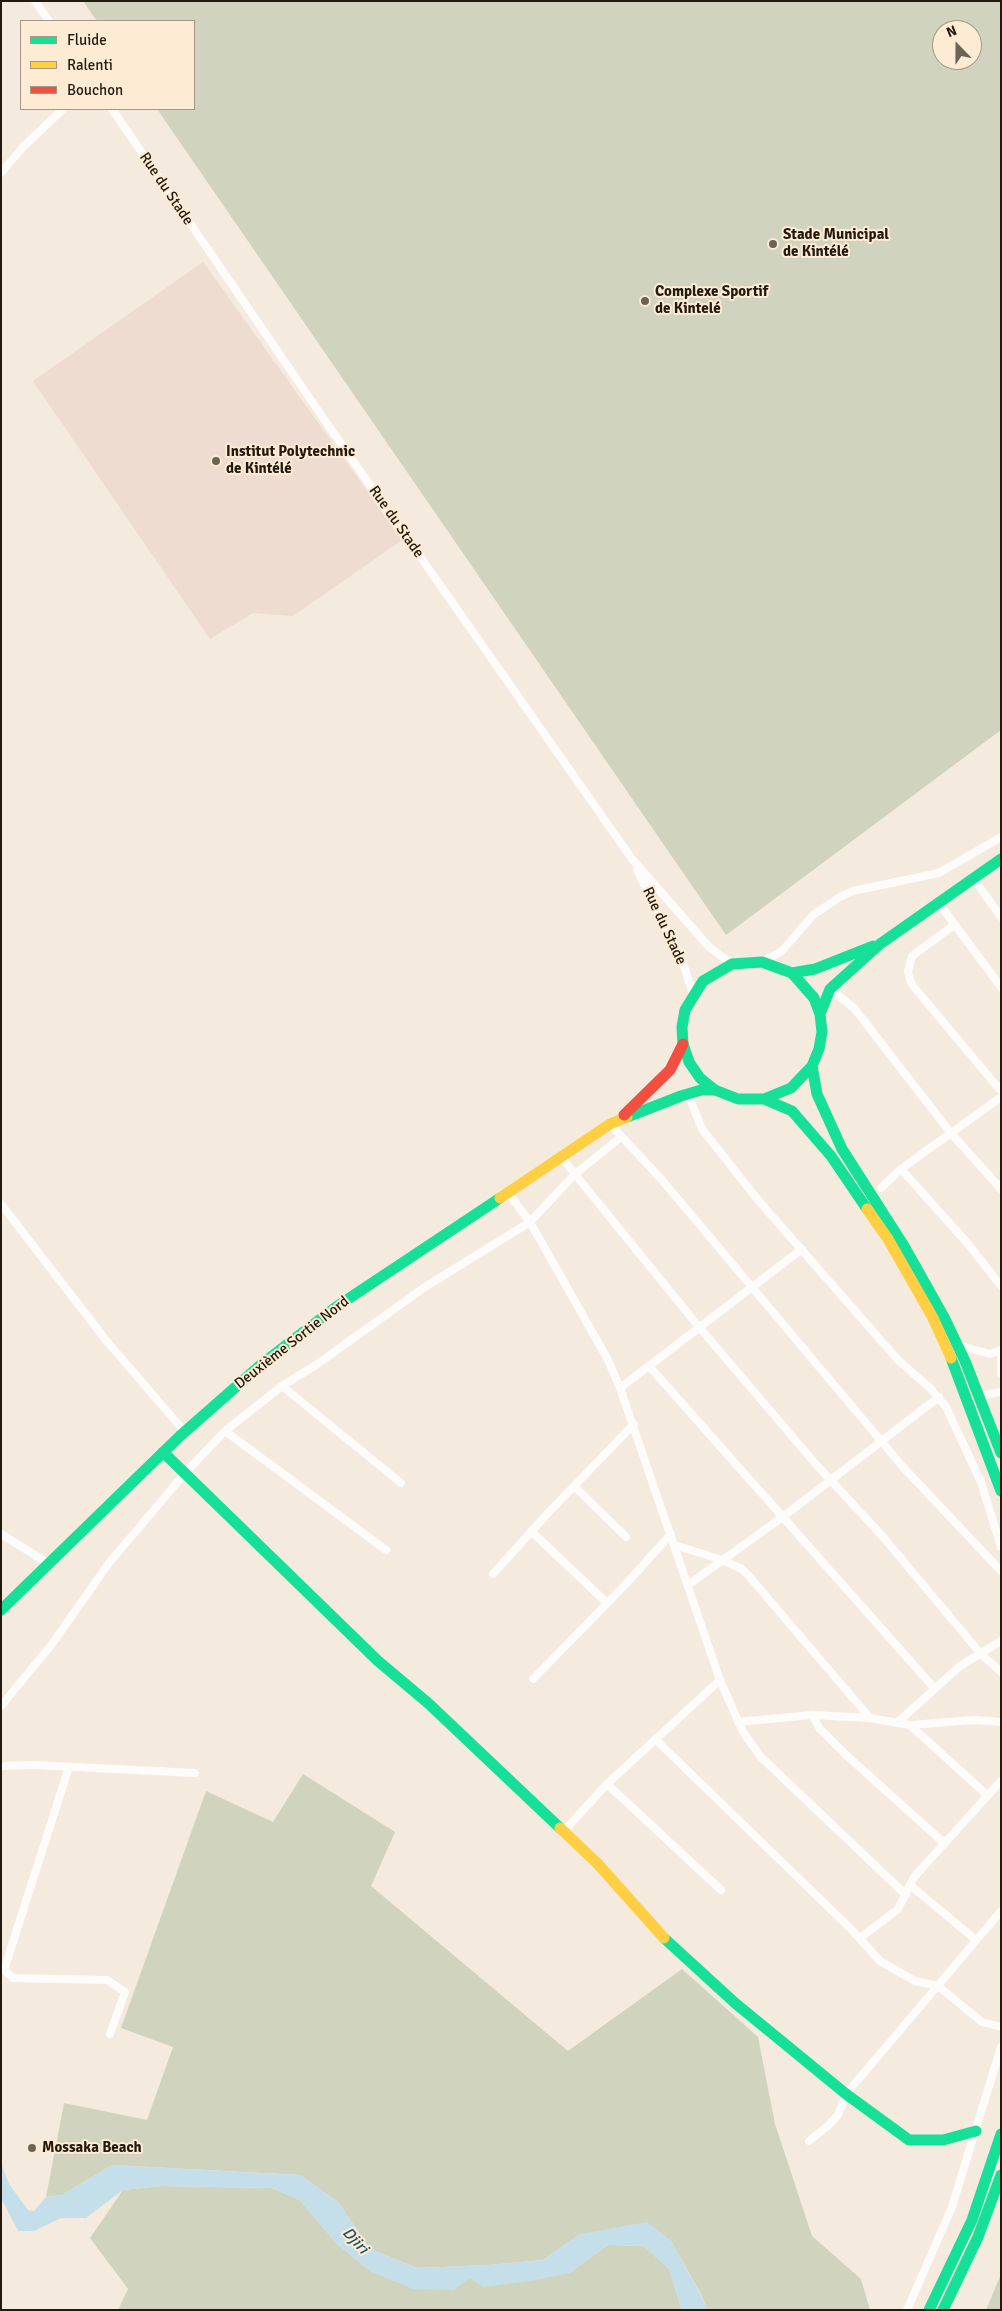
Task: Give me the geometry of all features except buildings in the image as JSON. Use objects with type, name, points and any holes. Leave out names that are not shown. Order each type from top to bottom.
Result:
[{"type":"main road","points":[[820,1014],[830,989],[880,944],[1001,859]]},
{"type":"main road","points":[[792,973],[815,969],[880,944]]},
{"type":"main road","points":[[762,962],[792,973],[804,984],[814,998],[820,1014],[822,1032],[819,1050],[812,1066],[791,1088],[764,1099],[738,1099],[715,1090],[700,1078],[689,1062],[683,1044],[682,1027],[685,1010],[693,994],[703,981],[717,971],[732,964],[762,962]]},
{"type":"main road","name":"Deuxième Sortie Nord","points":[[1,1610],[184,1432],[263,1363],[328,1313],[614,1122],[670,1070],[683,1044]]},
{"type":"main road","points":[[812,1066],[817,1094],[842,1149],[904,1246],[957,1344],[1001,1453]]},
{"type":"main road","name":"Deuxième Sortie Nord","points":[[614,1122],[688,1094],[715,1090]]},
{"type":"main road","points":[[764,1099],[792,1111],[831,1156],[906,1269],[932,1318],[964,1388],[1001,1491]]},
{"type":"main road","points":[[163,1452],[186,1472],[378,1661],[428,1703],[564,1831],[597,1863],[652,1927],[735,2003],[846,2094],[909,2140],[943,2140],[976,2131]]},
{"type":"main road","points":[[930,2310],[972,2220],[990,2172],[1001,2134]]},
{"type":"main road","points":[[943,2310],[978,2238],[1001,2175]]},
{"type":"street","points":[[35,1],[47,20]]},
{"type":"street","points":[[1,173],[22,148],[62,110]]},
{"type":"street","name":"Rue du Stade","points":[[113,110],[330,428],[632,859],[709,947],[732,964]]},
{"type":"street","points":[[762,962],[782,951],[813,916],[840,897],[854,891],[939,873],[1001,838]]},
{"type":"street","name":"Rue du Stade","points":[[632,859],[672,938],[693,994]]},
{"type":"street","points":[[973,878],[1001,917]]},
{"type":"street","points":[[938,902],[1001,987]]},
{"type":"street","points":[[954,925],[912,956],[908,971],[910,980],[1001,1091]]},
{"type":"street","points":[[830,989],[854,1008],[950,1132],[1001,1189]]},
{"type":"street","points":[[688,1094],[694,1114],[706,1134],[898,1360],[938,1397],[946,1407],[981,1482],[1001,1547]]},
{"type":"street","points":[[881,1188],[901,1169],[1001,1097]]},
{"type":"street","points":[[614,1122],[621,1137],[662,1180],[903,1467],[1001,1570]]},
{"type":"street","points":[[1,1706],[52,1644],[109,1563],[186,1472],[225,1431],[282,1386],[316,1365],[425,1287],[530,1222],[574,1175],[621,1137]]},
{"type":"street","points":[[561,1156],[574,1175],[699,1327],[831,1480],[884,1538],[981,1654],[1001,1672]]},
{"type":"street","points":[[901,1169],[968,1245],[1001,1286]]},
{"type":"street","points":[[508,1193],[530,1222],[608,1360],[634,1424],[720,1680],[738,1722],[761,1757],[906,1895]]},
{"type":"street","points":[[1,1204],[105,1339],[184,1432]]},
{"type":"street","points":[[620,1388],[802,1249]]},
{"type":"street","points":[[957,1344],[990,1354],[1001,1351],[1001,1374]]},
{"type":"street","points":[[649,1366],[784,1516],[934,1689]]},
{"type":"street","points":[[282,1386],[400,1484]]},
{"type":"street","points":[[979,1396],[1001,1392]]},
{"type":"street","points":[[688,1585],[784,1516],[938,1397]]},
{"type":"street","points":[[493,1574],[634,1424]]},
{"type":"street","points":[[225,1431],[386,1550]]},
{"type":"street","points":[[575,1487],[626,1537]]},
{"type":"street","points":[[532,1532],[607,1603]]},
{"type":"street","points":[[1,1534],[49,1564]]},
{"type":"street","points":[[533,1679],[671,1534]]},
{"type":"street","points":[[674,1545],[722,1560],[742,1569],[870,1718]]},
{"type":"street","points":[[897,1723],[960,1666],[1001,1641]]},
{"type":"street","points":[[564,1831],[607,1784],[720,1680]]},
{"type":"street","points":[[812,1715],[820,1729],[845,1754],[944,1843]]},
{"type":"street","points":[[738,1722],[812,1715],[870,1718],[910,1725],[974,1720],[1001,1722]]},
{"type":"street","points":[[910,1725],[986,1795]]},
{"type":"street","points":[[655,1738],[860,1938],[880,1961],[915,1981],[938,1986],[982,2022],[1001,2027]]},
{"type":"street","points":[[1,1766],[195,1773]]},
{"type":"street","points":[[69,1767],[4,1970],[12,1978],[107,1980],[125,1992],[110,2034]]},
{"type":"street","points":[[860,1938],[898,1909],[910,1885],[944,1843],[986,1795],[1001,1781]]},
{"type":"street","points":[[607,1784],[722,1890]]},
{"type":"street","points":[[910,1885],[976,1940]]},
{"type":"street","points":[[808,2141],[829,2125],[838,2114],[846,2094],[1001,1911]]},
{"type":"street","points":[[907,2310],[943,2231],[1001,2047]]},
{"type":"shaded area","name":"Institut Polytechnic de Kintélé","points":[[203,262],[402,540],[293,616],[253,613],[210,639],[33,381]]},
{"type":"green space","name":"Complexe Sportif de Kintelé","points":[[83,1],[1001,1],[1001,730],[726,935],[158,110],[195,110],[195,20],[96,20]]},
{"type":"green space","points":[[303,1774],[395,1832],[371,1886],[568,2051],[682,1969],[758,2037],[775,2124],[812,2236],[861,2279],[870,2310],[707,2310],[702,2296],[671,2241],[580,2234],[543,2260],[489,2265],[417,2268],[370,2249],[338,2202],[300,2175],[112,2165],[62,2195],[46,2197],[64,2103],[147,2120],[173,2047],[121,2028],[206,1791],[273,1822]]},
{"type":"green space","points":[[161,2186],[272,2188],[300,2200],[336,2243],[372,2272],[470,2278],[569,2273],[608,2245],[644,2246],[669,2269],[682,2310],[118,2310],[128,2289],[90,2238],[123,2190]]},
{"type":"green space","points":[[1001,2274],[1001,2310],[986,2310]]},
{"type":"water","name":"Djiri","points":[[1,2163],[9,2184],[28,2210],[34,2211],[46,2197],[62,2195],[112,2165],[300,2175],[338,2202],[370,2249],[417,2268],[489,2265],[543,2260],[580,2234],[647,2222],[671,2241],[702,2297],[707,2310],[682,2310],[669,2269],[644,2246],[608,2245],[569,2273],[536,2280],[483,2287],[470,2278],[454,2290],[413,2289],[372,2272],[336,2243],[300,2200],[272,2188],[161,2186],[123,2190],[86,2218],[61,2218],[34,2231],[18,2231],[1,2198]]},
{"type":"traffic: fast","points":[[820,1014],[830,989],[880,944],[1001,859]]},
{"type":"traffic: fast","points":[[792,973],[815,969],[873,946]]},
{"type":"traffic: fast","points":[[764,1099],[791,1088],[812,1066],[819,1049],[822,1032],[820,1014],[814,998],[792,973],[762,962],[732,964],[703,981],[685,1010],[682,1027],[683,1044],[689,1062],[700,1078],[715,1090],[738,1099],[764,1099],[792,1111],[831,1156],[867,1209]]},
{"type":"traffic: fast","points":[[812,1066],[817,1094],[842,1149],[904,1246],[945,1319],[965,1361],[1001,1453]]},
{"type":"traffic: fast","points":[[627,1117],[681,1096],[701,1090],[715,1090]]},
{"type":"traffic: fast","points":[[1,1610],[180,1436],[263,1363],[336,1307],[500,1198]]},
{"type":"traffic: fast","points":[[951,1358],[1001,1491]]},
{"type":"traffic: fast","points":[[163,1452],[378,1661],[428,1703],[560,1828]]},
{"type":"traffic: fast","points":[[664,1938],[735,2003],[846,2094],[909,2140],[943,2140],[976,2131]]},
{"type":"traffic: fast","points":[[929,2310],[972,2220],[1001,2134]]},
{"type":"traffic: fast","points":[[943,2310],[978,2237],[1001,2175]]},
{"type":"traffic: slow","points":[[500,1198],[610,1124],[627,1117]]},
{"type":"traffic: slow","points":[[867,1209],[888,1239],[933,1318],[951,1358]]},
{"type":"traffic: slow","points":[[560,1828],[597,1863],[664,1938]]},
{"type":"traffic: jam","points":[[624,1115],[670,1070],[683,1044]]},
{"type":"place","name":"Stade Municipal de Kintélé","points":[[773,244]]},
{"type":"place","name":"Complexe Sportif de Kintelé","points":[[645,301]]},
{"type":"place","name":"Institut Polytechnic de Kintélé","points":[[216,461]]},
{"type":"place","name":"Mossaka Beach","points":[[32,2148]]}]
